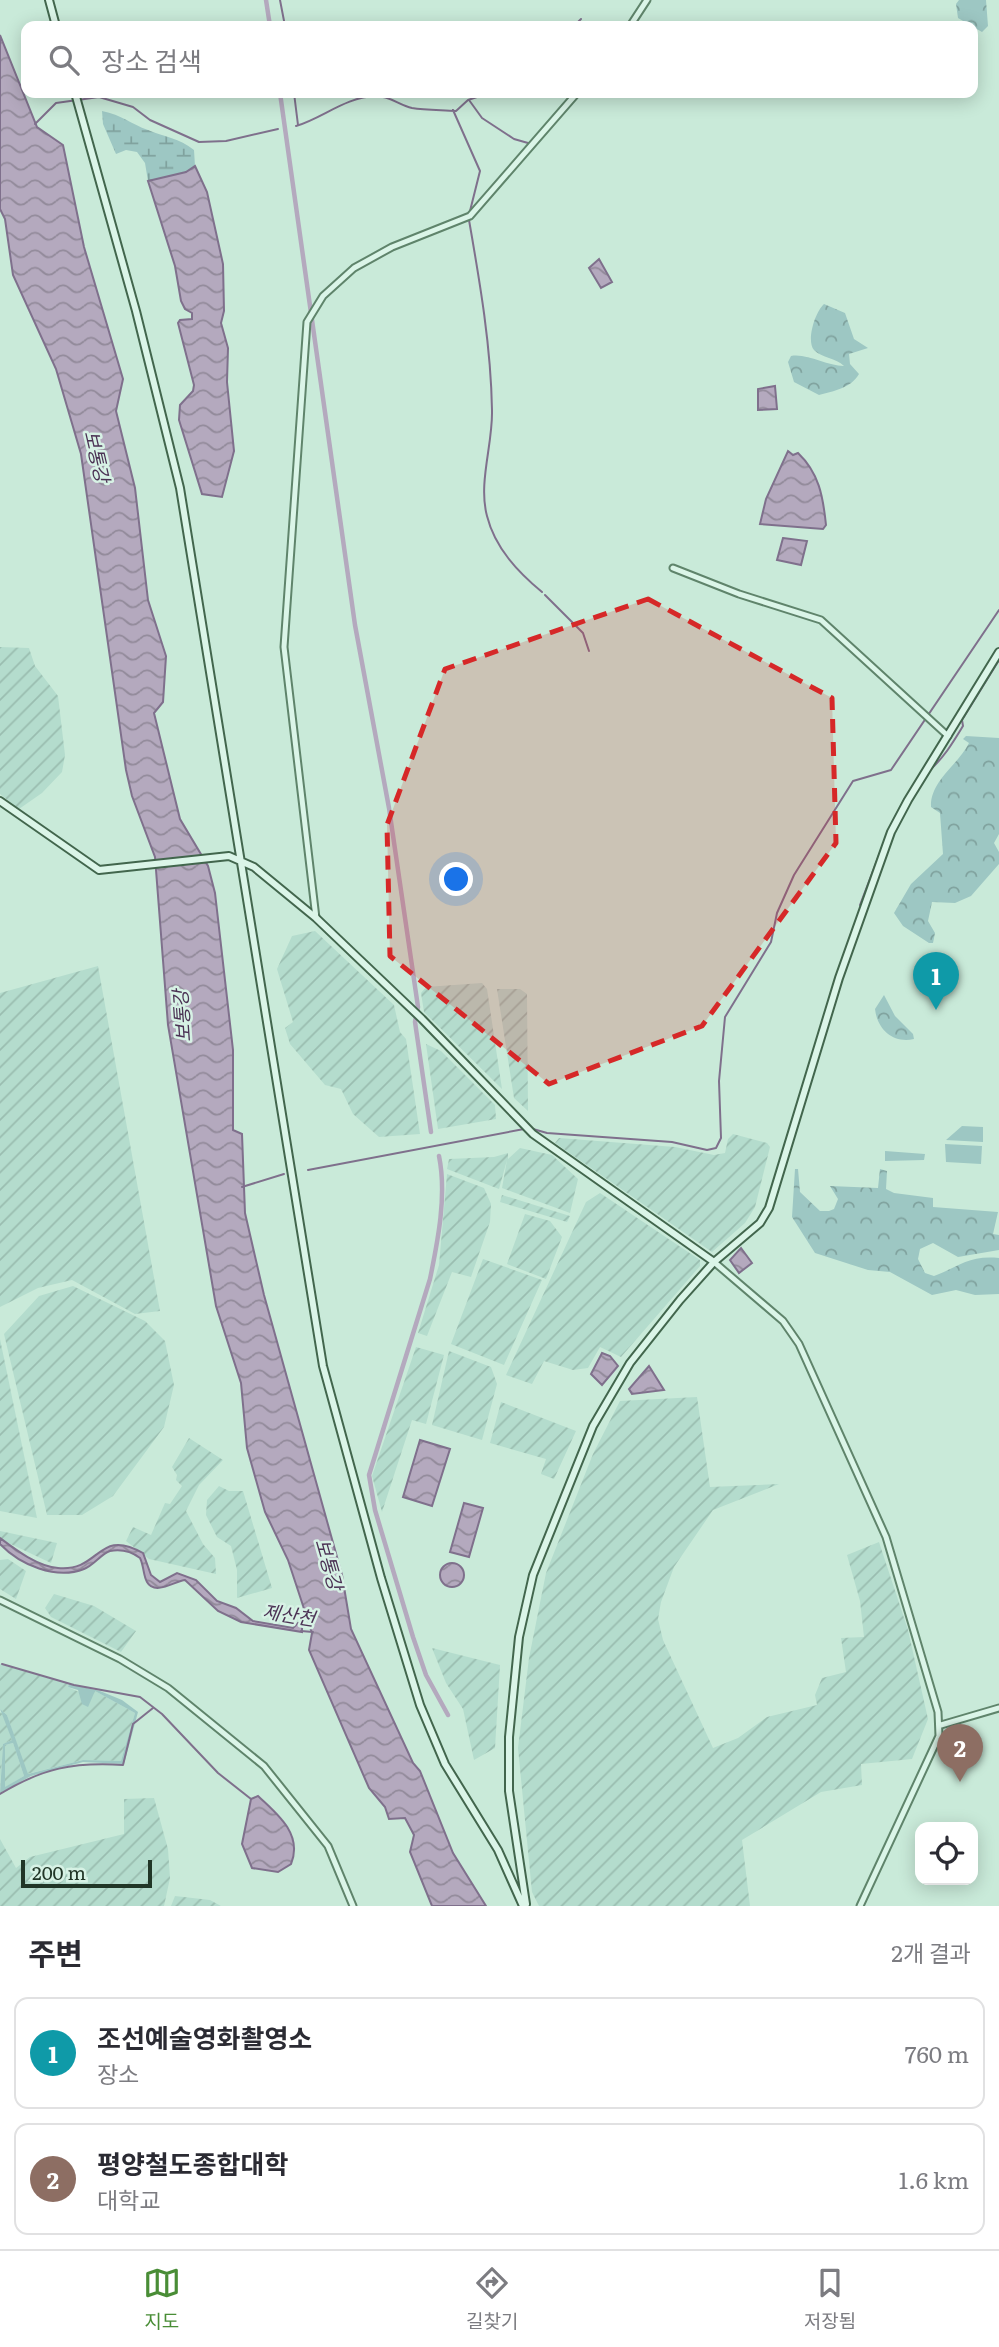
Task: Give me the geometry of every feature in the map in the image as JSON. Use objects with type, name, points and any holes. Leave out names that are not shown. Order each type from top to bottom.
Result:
[{"type":"main road","points":[[49,0],[55,21]]},
{"type":"main road","points":[[76,98],[136,311],[180,488],[323,1366],[381,1578],[420,1705],[446,1764],[498,1850],[525,1906]]},
{"type":"main road","points":[[525,1906],[509,1791],[509,1737],[519,1637],[533,1575],[569,1481],[609,1396],[650,1336],[714,1262],[760,1223],[769,1208],[839,978],[891,832],[999,652]]},
{"type":"main road","points":[[0,801],[99,870],[229,856],[241,859],[316,918],[413,1010],[533,1134],[714,1262]]},
{"type":"street","points":[[633,21],[647,0]]},
{"type":"street","points":[[316,918],[284,647],[312,316],[336,281],[354,268],[392,247],[469,217],[573,98]]},
{"type":"street","points":[[673,568],[739,594],[821,620],[948,736]]},
{"type":"street","points":[[714,1262],[783,1321],[799,1344],[894,1558],[941,1725],[939,1736],[860,1906]]},
{"type":"street","points":[[0,1600],[120,1659],[168,1688],[264,1766],[328,1846],[353,1906]]},
{"type":"street","points":[[941,1725],[999,1708]]},
{"type":"highlighted area","points":[[648,599],[832,698],[836,843],[702,1026],[549,1084],[390,956],[387,825],[445,669]]},
{"type":"green space","points":[[959,0],[986,0],[988,26],[982,32],[978,30],[978,21],[963,21],[958,18],[956,4]]},
{"type":"green space","points":[[102,111],[188,146],[194,150],[195,166],[187,172],[148,181],[145,163],[137,152],[126,150],[116,154],[103,124]]},
{"type":"green space","points":[[824,304],[845,313],[854,339],[868,348],[849,354],[850,364],[859,374],[856,379],[842,388],[819,395],[794,382],[788,362],[791,356],[797,356],[844,366],[817,353],[812,346],[813,327]]},
{"type":"green space","points":[[0,647],[29,648],[35,666],[58,696],[65,755],[62,772],[42,793],[19,809],[0,794]]},
{"type":"green space","points":[[966,736],[999,738],[999,834],[994,843],[999,852],[999,864],[971,896],[955,903],[932,902],[928,921],[935,933],[933,943],[929,943],[903,926],[894,913],[911,884],[943,854],[940,813],[931,807],[932,798],[940,781],[969,743],[963,739]]},
{"type":"green space","points":[[315,931],[394,1005],[400,1032],[406,1039],[420,1134],[379,1137],[353,1114],[341,1089],[325,1085],[290,1044],[285,1028],[293,1022],[277,969],[292,936]]},
{"type":"green space","points":[[98,966],[160,1311],[135,1314],[72,1280],[38,1288],[0,1307],[0,993]]},
{"type":"green space","points":[[482,983],[487,989],[502,1089],[424,1012],[421,993],[426,987]]},
{"type":"green space","points":[[497,989],[520,989],[527,994],[528,1111],[514,1098]]},
{"type":"green space","points":[[884,995],[895,1016],[913,1034],[914,1039],[899,1039],[883,1029],[875,1009]]},
{"type":"green space","points":[[426,1044],[441,1051],[495,1105],[496,1119],[438,1129]]},
{"type":"green space","points":[[962,1126],[983,1127],[983,1142],[946,1140]]},
{"type":"green space","points":[[733,1134],[767,1143],[770,1147],[755,1207],[745,1223],[712,1252],[555,1143],[559,1138],[675,1147],[714,1155],[725,1153],[728,1139]]},
{"type":"green space","points":[[945,1144],[982,1146],[981,1164],[946,1162]]},
{"type":"green space","points":[[520,1148],[552,1155],[578,1179],[570,1213],[502,1188],[507,1160],[499,1189],[447,1169],[449,1159],[494,1157],[508,1153],[508,1159]]},
{"type":"green space","points":[[885,1151],[925,1154],[924,1160],[885,1161]]},
{"type":"green space","points":[[795,1169],[798,1169],[800,1192],[820,1211],[834,1209],[838,1199],[830,1186],[878,1188],[880,1169],[887,1171],[886,1189],[894,1193],[933,1198],[933,1207],[998,1212],[993,1234],[999,1235],[999,1250],[958,1257],[933,1243],[920,1249],[918,1259],[925,1273],[934,1276],[971,1260],[999,1258],[999,1294],[975,1295],[956,1290],[932,1295],[890,1272],[868,1270],[815,1253],[792,1217]]},
{"type":"green space","points":[[447,1174],[484,1188],[491,1204],[490,1222],[471,1277],[452,1272],[427,1336],[418,1333],[439,1265]]},
{"type":"green space","points":[[600,1193],[700,1260],[700,1266],[621,1357],[600,1347],[588,1368],[573,1370],[544,1361],[532,1384],[506,1375],[586,1202]]},
{"type":"green space","points":[[502,1195],[570,1216],[567,1222],[500,1202]]},
{"type":"green space","points":[[525,1214],[550,1221],[562,1237],[546,1279],[507,1264]]},
{"type":"green space","points":[[483,1259],[542,1280],[504,1365],[451,1344]]},
{"type":"green space","points":[[73,1286],[145,1321],[165,1341],[174,1385],[164,1427],[113,1496],[82,1515],[47,1515],[4,1334],[39,1296]]},
{"type":"green space","points":[[0,1339],[37,1518],[0,1511]]},
{"type":"green space","points":[[416,1347],[444,1355],[426,1424],[412,1420],[382,1512],[372,1476]]},
{"type":"green space","points":[[449,1351],[491,1367],[497,1384],[482,1440],[432,1425]]},
{"type":"green space","points":[[697,1397],[710,1487],[779,1484],[713,1510],[674,1567],[661,1602],[658,1619],[663,1640],[713,1748],[738,1738],[767,1717],[817,1705],[815,1695],[822,1678],[846,1672],[841,1638],[864,1637],[860,1601],[847,1555],[879,1542],[908,1630],[928,1719],[912,1759],[861,1764],[862,1785],[821,1792],[742,1840],[750,1906],[539,1906],[532,1892],[518,1748],[529,1658],[546,1573],[593,1454],[620,1401]]},
{"type":"green space","points":[[501,1402],[576,1431],[554,1479],[541,1474],[546,1459],[490,1443]]},
{"type":"green space","points":[[189,1438],[223,1460],[199,1485],[186,1511],[203,1544],[215,1558],[216,1574],[149,1559],[126,1541],[133,1527],[151,1535],[165,1503],[170,1504],[182,1486],[176,1480],[177,1475],[172,1467]]},
{"type":"green space","points":[[219,1486],[229,1491],[243,1491],[272,1588],[237,1598],[237,1570],[231,1546],[217,1537],[206,1515],[207,1500]]},
{"type":"green space","points":[[0,1531],[57,1543],[51,1563],[0,1539]]},
{"type":"green space","points":[[8,1559],[26,1571],[16,1599],[0,1589],[0,1560]]},
{"type":"green space","points":[[54,1594],[94,1606],[136,1631],[121,1652],[51,1617],[45,1608]]},
{"type":"green space","points":[[432,1648],[500,1665],[495,1748],[474,1760],[463,1709],[446,1683]]},
{"type":"green space","points":[[0,1664],[69,1684],[68,1687],[79,1692],[95,1691],[135,1713],[121,1761],[83,1760],[27,1774],[7,1715],[0,1709]]},
{"type":"green space","points":[[69,1684],[100,1691],[122,1700],[138,1712],[124,1764],[83,1762],[31,1776],[0,1793],[3,1744],[12,1740],[0,1709],[7,1715],[28,1774],[83,1760],[121,1761],[135,1713],[95,1691],[88,1707],[82,1704],[78,1690],[68,1687]],"holes":[[[13,1743],[24,1776],[5,1787],[5,1745]]]},
{"type":"green space","points":[[0,1712],[6,1717],[12,1740],[3,1744],[0,1790]]},
{"type":"green space","points":[[13,1743],[24,1776],[4,1788],[5,1745]]},
{"type":"green space","points":[[154,1798],[168,1849],[170,1878],[164,1906],[0,1906],[0,1839],[16,1868],[30,1857],[124,1834],[124,1799]]},
{"type":"green space","points":[[175,1896],[210,1900],[221,1906],[171,1906]]},
{"type":"water","name":"보통강","points":[[0,35],[21,87],[21,98],[25,98],[37,127],[63,145],[84,247],[123,379],[116,411],[135,488],[148,600],[166,656],[163,702],[154,713],[180,819],[208,866],[215,893],[233,1050],[233,1130],[242,1134],[245,1213],[264,1295],[342,1575],[351,1629],[413,1763],[420,1771],[453,1853],[486,1906],[432,1906],[410,1852],[414,1835],[405,1818],[389,1819],[385,1807],[369,1788],[309,1650],[312,1633],[288,1560],[265,1512],[247,1448],[241,1383],[216,1306],[168,1025],[155,857],[132,796],[126,770],[81,454],[56,369],[13,275],[5,219],[0,209]]},
{"type":"water","points":[[195,166],[207,192],[223,264],[224,311],[221,323],[228,348],[227,382],[234,451],[222,497],[202,494],[179,420],[180,405],[193,391],[194,385],[178,323],[180,320],[192,319],[192,313],[185,309],[181,301],[175,266],[148,181],[186,172]]},
{"type":"water","points":[[599,259],[612,282],[601,288],[589,268]]},
{"type":"water","points":[[775,386],[777,409],[758,410],[758,389]]},
{"type":"water","points":[[788,451],[793,455],[798,453],[815,477],[823,504],[826,525],[823,529],[760,524],[766,499]]},
{"type":"water","points":[[783,538],[807,541],[801,565],[777,560]]},
{"type":"water","points":[[741,1248],[752,1263],[739,1273],[730,1260]]},
{"type":"water","points":[[602,1353],[610,1356],[618,1366],[602,1385],[591,1374]]},
{"type":"water","points":[[649,1366],[664,1390],[632,1394],[629,1389]]},
{"type":"water","points":[[420,1440],[450,1449],[432,1506],[403,1497]]},
{"type":"water","points":[[464,1503],[483,1508],[469,1557],[450,1552]]},
{"type":"water","points":[[0,1538],[35,1561],[58,1568],[83,1564],[107,1547],[128,1546],[143,1553],[151,1575],[160,1582],[177,1573],[196,1580],[217,1601],[236,1608],[253,1621],[293,1628],[298,1623],[302,1625],[302,1632],[241,1622],[218,1611],[185,1580],[155,1588],[147,1582],[140,1558],[130,1553],[110,1551],[84,1569],[62,1573],[28,1564],[8,1552],[0,1544]]},
{"type":"water","points":[[452,1563],[461,1566],[464,1575],[461,1584],[452,1587],[443,1584],[440,1575],[443,1566]]},
{"type":"water","points":[[258,1796],[286,1826],[294,1844],[291,1864],[278,1872],[252,1868],[242,1844],[251,1799]]},
{"type":"waterway","points":[[266,0],[269,21]]},
{"type":"waterway","points":[[280,0],[284,21]]},
{"type":"waterway","points":[[35,124],[56,103],[92,98]]},
{"type":"waterway","points":[[102,98],[133,107],[150,120],[199,142],[226,141],[278,129]]},
{"type":"waterway","points":[[281,98],[355,625],[389,808],[418,1007],[415,1022],[431,1132]]},
{"type":"waterway","points":[[295,98],[298,125]]},
{"type":"waterway","points":[[296,126],[361,98]]},
{"type":"waterway","points":[[388,98],[412,108],[456,111],[474,98]]},
{"type":"waterway","points":[[469,100],[482,118],[514,139],[528,143]]},
{"type":"waterway","points":[[453,110],[480,171],[469,215]]},
{"type":"waterway","points":[[469,220],[490,363],[492,423],[484,490],[487,516],[496,539],[508,558],[542,592]]},
{"type":"waterway","points":[[545,595],[583,633],[589,651]]},
{"type":"waterway","points":[[533,1129],[547,1133],[672,1142],[707,1150],[716,1148],[721,1138],[719,1081],[725,1017],[771,942],[777,913],[794,875],[853,781],[891,770],[999,610]]},
{"type":"waterway","points":[[930,770],[944,755],[963,726],[962,720],[999,660]]},
{"type":"waterway","points":[[909,802],[923,781]]},
{"type":"waterway","points":[[889,829],[905,798]]},
{"type":"waterway","points":[[860,905],[887,834]]},
{"type":"waterway","points":[[308,1170],[524,1129]]},
{"type":"waterway","points":[[439,1156],[442,1202],[430,1279],[369,1475],[375,1510],[413,1637],[426,1675],[448,1715]]},
{"type":"waterway","points":[[242,1187],[284,1174]]},
{"type":"waterway","name":"제산천","points":[[301,1631],[313,1632]]},
{"type":"waterway","points":[[2,1664],[74,1685],[140,1697],[162,1714],[218,1773],[251,1799]]},
{"type":"waterway","points":[[0,1794],[30,1778],[59,1769],[73,1766],[123,1765],[133,1724],[153,1708]]},
{"type":"place","name":"조선예술영화촬영소","points":[[936,1010]]},
{"type":"place","name":"평양철도종합대학","points":[[960,1782]]}]
